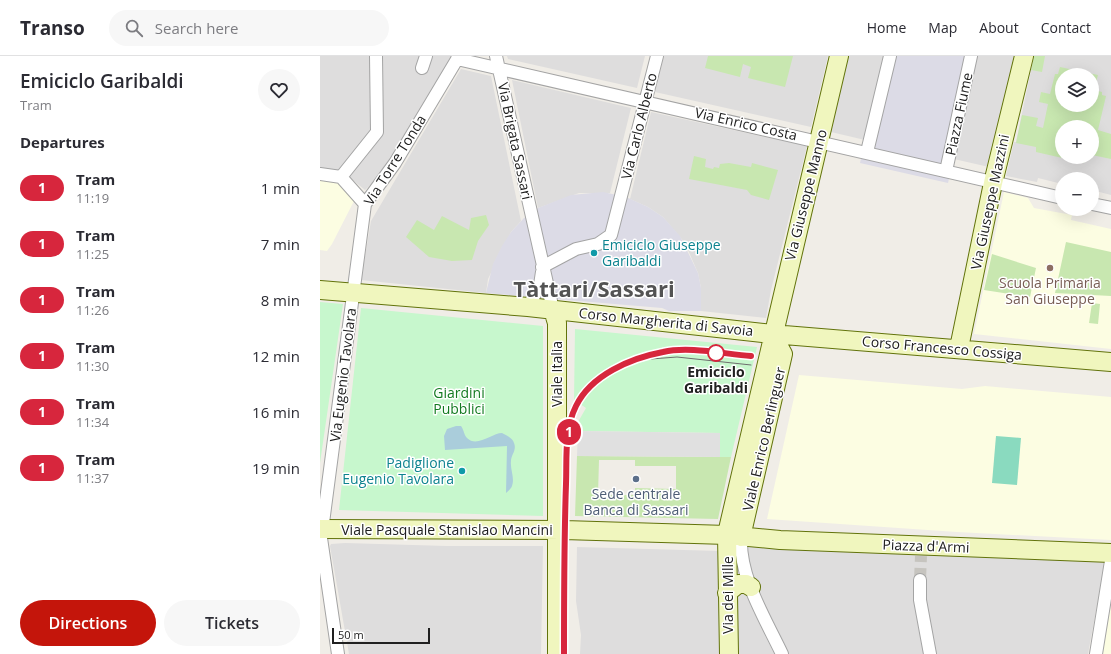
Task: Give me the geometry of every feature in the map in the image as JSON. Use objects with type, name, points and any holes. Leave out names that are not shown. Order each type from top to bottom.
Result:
[{"type":"main road","name":"Via Giuseppe Manno","points":[[772,334],[839,56]]},
{"type":"main road","name":"Via Giuseppe Mazzini","points":[[959,348],[993,183],[1024,56]]},
{"type":"main road","name":"Corso Margherita di Savoia","points":[[320,290],[528,307],[772,334]]},
{"type":"main road","name":"Viale Italia","points":[[553,310],[557,323],[557,654]]},
{"type":"main road","name":"Corso Francesco Cossiga","points":[[772,334],[959,348],[1111,362]]},
{"type":"main road","name":"Viale Enrico Berlinguer","points":[[734,536],[772,334]]},
{"type":"main road","name":"Viale Pasquale Stanislao Mancini","points":[[322,529],[557,530],[734,536]]},
{"type":"main road","name":"Piazza d'Armi","points":[[734,536],[921,551],[1111,553]]},
{"type":"main road","name":"Via dei Mille","points":[[729,654],[727,593],[734,536]]},
{"type":"main road","points":[[727,593],[738,584],[746,584],[751,587]]},
{"type":"street","points":[[341,177],[377,132],[376,56]]},
{"type":"street","points":[[422,68],[426,56]]},
{"type":"street","name":"Via Brigata Sassari","points":[[496,56],[542,267]]},
{"type":"street","name":"Via Carlo Alberto","points":[[542,267],[576,249],[604,241],[611,235],[657,56]]},
{"type":"street","points":[[867,152],[890,56]]},
{"type":"street","name":"Piazza Fiume","points":[[946,171],[971,56]]},
{"type":"street","name":"Via Brigata Sassari","points":[[458,57],[499,69]]},
{"type":"street","name":"Via Torre Tonda","points":[[354,293],[362,200],[395,163],[458,57]]},
{"type":"street","name":"Via Enrico Costa","points":[[499,69],[867,152],[1055,196]]},
{"type":"street","points":[[320,174],[341,177],[362,200]]},
{"type":"street","points":[[1099,205],[1111,208]]},
{"type":"street","points":[[528,307],[540,285],[542,267]]},
{"type":"street","points":[[542,267],[553,310]]},
{"type":"street","name":"Via Eugenio Tavolara","points":[[338,654],[322,542],[322,529],[354,293]]},
{"type":"street","points":[[734,536],[751,587],[782,654]]},
{"type":"street","points":[[1096,654],[1111,561]]},
{"type":"street","points":[[920,580],[920,600],[930,654]]},
{"type":"shaded area","points":[[320,56],[457,56],[390,166],[365,190],[348,176],[320,174]]},
{"type":"shaded area","points":[[507,56],[645,56],[637,88],[508,59]]},
{"type":"shaded area","points":[[664,56],[828,56],[811,127],[655,92]]},
{"type":"shaded area","points":[[848,56],[885,56],[865,140],[831,132]]},
{"type":"shaded area","points":[[885,56],[977,56],[948,183],[860,163]]},
{"type":"shaded area","points":[[977,56],[1014,56],[989,167],[954,159]]},
{"type":"shaded area","points":[[1034,56],[1111,56],[1111,195],[1099,192],[1099,172],[1055,172],[1055,182],[1038,178],[1037,182],[1006,176],[1014,142],[1016,142]]},
{"type":"shaded area","points":[[461,69],[491,76],[521,221],[511,232],[488,279],[486,293],[361,280],[371,221]]},
{"type":"shaded area","points":[[512,80],[631,108],[610,193],[579,193],[538,208]]},
{"type":"shaded area","points":[[651,112],[807,146],[771,290],[766,318],[701,311],[701,288],[698,273],[685,243],[663,217],[648,207],[630,199]]},
{"type":"shaded area","points":[[320,178],[341,182],[355,199],[327,251],[320,250]]},
{"type":"shaded area","name":"Emiciclo Giuseppe Garibaldi","points":[[603,192],[626,197],[648,207],[663,217],[680,236],[698,273],[701,288],[701,311],[669,311],[662,308],[486,293],[493,264],[502,246],[511,232],[524,218],[538,208],[571,195]]},
{"type":"shaded area","name":"Scuola Primaria San Giuseppe","points":[[1004,192],[1028,198],[1034,208],[1055,212],[1055,216],[1072,216],[1071,220],[1111,229],[1111,349],[974,334]]},
{"type":"shaded area","points":[[799,375],[962,389],[985,386],[1111,397],[1111,540],[957,532],[767,519]]},
{"type":"shaded area","points":[[578,431],[720,433],[720,457],[577,456]]},
{"type":"shaded area","points":[[345,543],[447,546],[543,546],[541,654],[349,654],[330,546],[331,544]]},
{"type":"shaded area","points":[[748,545],[1106,557],[1088,654],[737,654],[735,591]]},
{"type":"shaded area","points":[[577,547],[720,551],[720,654],[580,654],[581,635],[576,601]]},
{"type":"shaded area","points":[[1111,604],[1111,654],[1102,654]]},
{"type":"green space","points":[[708,56],[793,56],[785,87],[748,78],[751,67],[743,64],[740,77],[705,68]]},
{"type":"green space","points":[[1034,56],[1045,56],[1042,72],[1031,70]]},
{"type":"green space","points":[[1055,74],[1055,112],[1099,112],[1099,91],[1102,92],[1102,95],[1106,96],[1099,126],[1099,120],[1055,120],[1055,156],[1036,152],[1036,147],[1016,143],[1022,115],[1038,118],[1036,126],[1043,128],[1048,104],[1039,102],[1041,92],[1050,94]]},
{"type":"green space","points":[[1099,130],[1111,134],[1111,159],[1099,156]]},
{"type":"green space","points":[[694,156],[706,159],[705,167],[713,169],[714,167],[719,168],[720,164],[729,163],[751,167],[752,163],[778,170],[769,200],[751,195],[747,190],[689,179]]},
{"type":"green space","points":[[486,215],[489,225],[478,241],[472,260],[452,261],[429,257],[406,237],[417,220],[434,230],[442,216],[469,230],[471,218]]},
{"type":"green space","points":[[1066,242],[1111,252],[1111,296],[1055,293]]},
{"type":"green space","points":[[992,254],[1036,268],[1030,297],[984,290]]},
{"type":"green space","points":[[320,302],[343,304],[320,463]]},
{"type":"green space","points":[[1092,303],[1100,304],[1098,324],[1089,323]]},
{"type":"green space","name":"Giardini Pubblici","points":[[361,308],[543,326],[543,516],[339,510]]},
{"type":"green space","points":[[575,329],[757,347],[731,457],[720,457],[720,433],[578,431],[578,422],[586,408],[574,400]]},
{"type":"green space","points":[[996,436],[1021,438],[1017,485],[992,483]]},
{"type":"green space","points":[[577,456],[731,457],[718,519],[575,516]],"holes":[[[599,460],[635,460],[635,466],[676,466],[676,489],[635,488],[635,495],[598,495]]]},
{"type":"water","points":[[461,426],[466,437],[471,441],[480,441],[502,433],[512,440],[515,446],[511,459],[513,483],[511,488],[506,493],[507,446],[445,450],[444,436],[447,429]]},
{"type":"tunnel","points":[[920,580],[921,556]]},
{"type":"tram line","points":[[564,654],[564,530],[568,442],[570,421],[576,406],[593,382],[604,374],[649,355],[678,350],[751,356]]},
{"type":"tram line","name":"1","points":[[564,654],[564,530],[568,442],[570,421],[576,406],[584,393],[604,374],[649,355],[678,350],[751,356]]},
{"type":"tram line","points":[[651,359],[677,357],[751,365]]},
{"type":"place","name":"Emiciclo Giuseppe Garibaldi","points":[[594,253]]},
{"type":"place","name":"Scuola Primaria San Giuseppe","points":[[1050,268]]},
{"type":"place","name":"Emiciclo Garibaldi","points":[[716,353]]},
{"type":"place","name":"Padiglione Eugenio Tavolara","points":[[462,471]]},
{"type":"place","name":"Sede centrale Banca di Sassari","points":[[636,479]]},
{"type":"district","name":"Tàttari/Sassari","points":[[594,289]]}]
